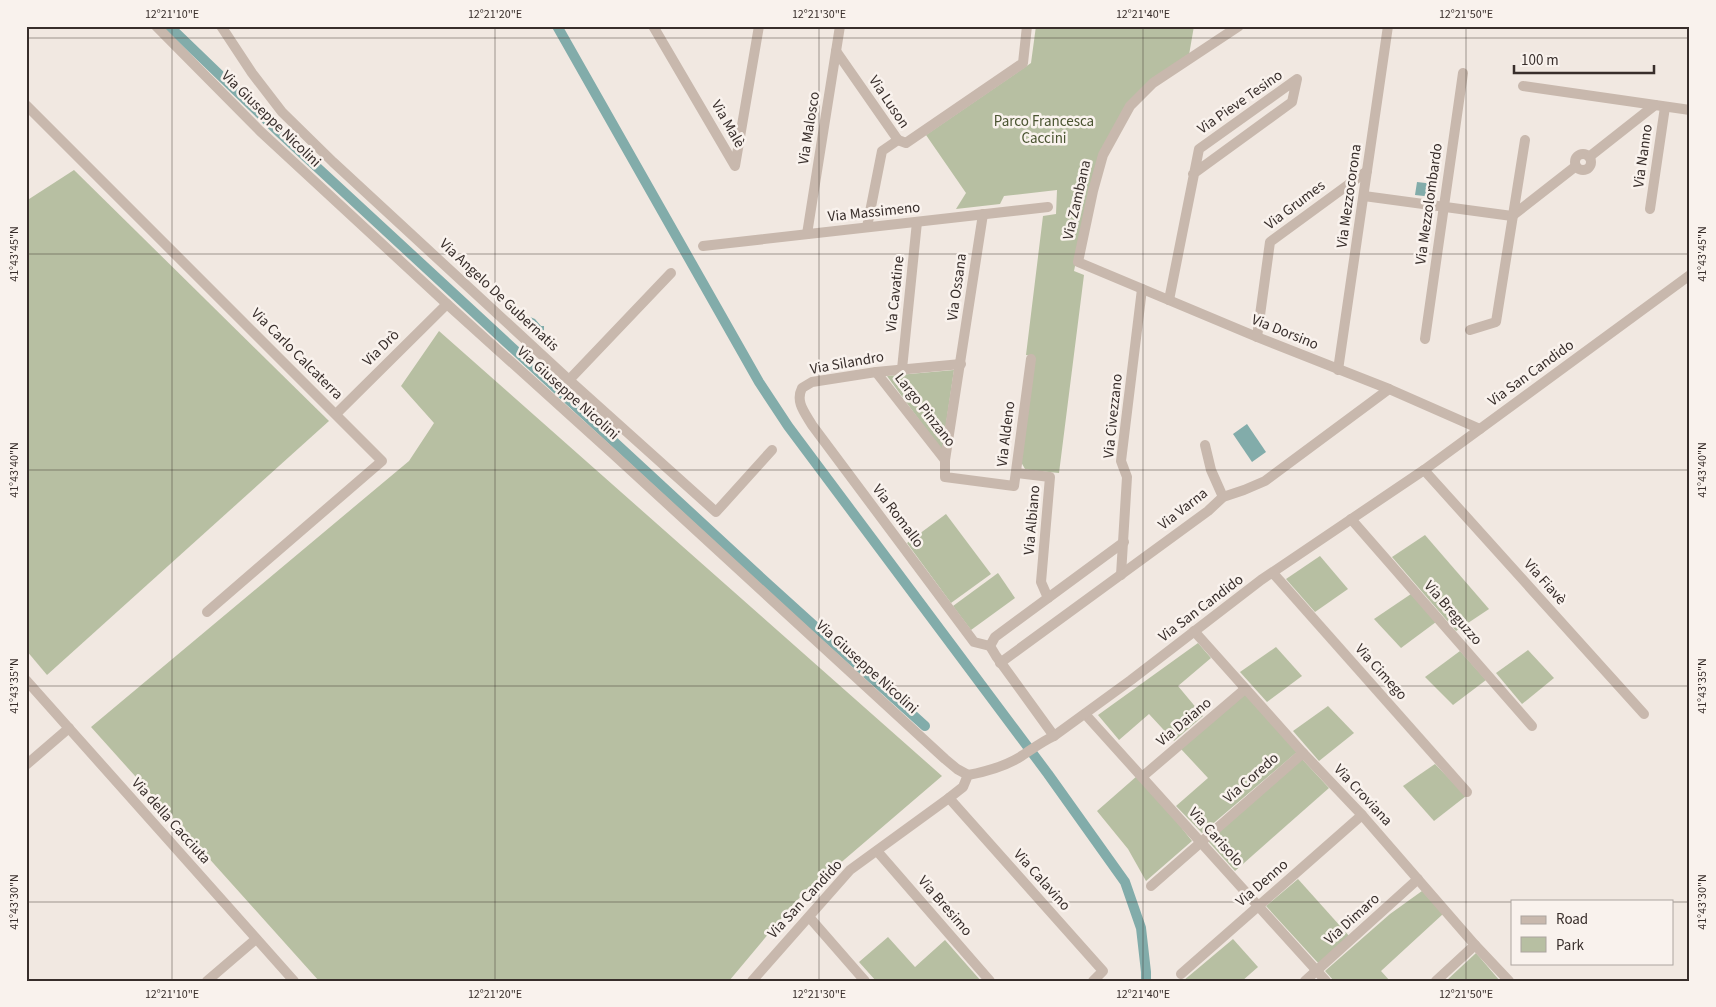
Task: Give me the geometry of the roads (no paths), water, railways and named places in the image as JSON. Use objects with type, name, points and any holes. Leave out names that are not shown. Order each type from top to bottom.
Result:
[{"type":"street","name":"Via Giuseppe Nicolini","points":[[156,26],[260,131],[447,304],[957,769],[968,775]]},
{"type":"street","name":"Via Angelo De Gubernatis","points":[[222,26],[252,73],[282,112],[340,169],[569,380],[716,512],[772,450]]},
{"type":"street","name":"Via Malè","points":[[653,26],[735,166],[759,26]]},
{"type":"street","name":"Via Malosco","points":[[807,234],[840,26]]},
{"type":"street","points":[[898,140],[906,143],[1023,63],[1027,26]]},
{"type":"street","name":"Via Zambana","points":[[1078,262],[1103,155],[1130,106],[1153,83],[1239,26]]},
{"type":"street","name":"Via Mezzocorona","points":[[1338,370],[1388,26]]},
{"type":"street","name":"Via Luson","points":[[836,51],[898,140],[882,151],[867,227]]},
{"type":"street","name":"Via Mezzolombardo","points":[[1425,339],[1463,73]]},
{"type":"street","name":"Via Pieve Tesino","points":[[1169,300],[1193,174],[1199,149],[1298,79],[1292,102],[1193,174]]},
{"type":"street","points":[[1523,86],[1690,110]]},
{"type":"street","name":"Via Carlo Calcaterra","points":[[26,105],[382,461],[207,612]]},
{"type":"street","points":[[1364,196],[1512,216],[1576,166],[1577,157],[1582,154],[1589,157],[1660,106]]},
{"type":"street","name":"Via Nanno","points":[[1650,209],[1660,106]]},
{"type":"street","points":[[1470,330],[1496,322],[1525,140]]},
{"type":"street","name":"Via Grumes","points":[[1257,337],[1270,242],[1367,171]]},
{"type":"street","name":"Via Massimeno","points":[[703,246],[1048,207]]},
{"type":"street","name":"Via Ossana","points":[[961,364],[983,214]]},
{"type":"street","name":"Via Cavatine","points":[[902,369],[917,222]]},
{"type":"street","name":"Via Dorsino","points":[[1078,262],[1338,370],[1389,388],[1480,429]]},
{"type":"street","points":[[569,380],[672,273]]},
{"type":"street","name":"Via San Candido","points":[[752,981],[810,918],[850,870],[949,798],[963,786],[968,775],[980,773],[1018,758],[1040,742],[1054,736],[1273,573],[1424,470],[1690,276]]},
{"type":"street","name":"Via Civezzano","points":[[1121,575],[1127,477],[1121,460],[1142,289]]},
{"type":"street","name":"Via Drò","points":[[336,414],[447,304]]},
{"type":"street","name":"Via Aldeno","points":[[945,460],[945,477],[1014,486],[1031,359]]},
{"type":"street","name":"Via Silandro","points":[[800,391],[805,385],[812,382],[876,372],[961,364]]},
{"type":"street","name":"Largo Pinzano","points":[[945,460],[961,364]]},
{"type":"street","name":"Largo Pinzano","points":[[876,372],[945,460]]},
{"type":"street","name":"Via Varna","points":[[1000,663],[1208,511],[1223,497],[1265,481],[1389,388]]},
{"type":"street","name":"Via Romallo","points":[[800,391],[799,400],[801,408],[812,425],[974,642],[990,646]]},
{"type":"street","points":[[1205,445],[1210,470],[1223,497]]},
{"type":"street","name":"Via Fiavè","points":[[1424,470],[1644,714]]},
{"type":"street","name":"Via Albiano","points":[[1016,473],[1050,477],[1041,582],[1048,598]]},
{"type":"street","name":"Via Breguzzo","points":[[1351,519],[1532,726]]},
{"type":"street","points":[[1054,736],[1000,663],[990,646],[995,637],[1124,542]]},
{"type":"street","name":"Via Cimego","points":[[1273,573],[1467,792]]},
{"type":"street","name":"Via Croviana","points":[[1194,632],[1303,753],[1362,815],[1475,945],[1509,981]]},
{"type":"street","name":"Via della Cacciuta","points":[[26,680],[294,981]]},
{"type":"street","name":"Via Daiano","points":[[1142,777],[1245,689]]},
{"type":"street","name":"Via Carisolo","points":[[1085,714],[1326,981]]},
{"type":"street","points":[[26,765],[69,728]]},
{"type":"street","name":"Via Coredo","points":[[1151,886],[1303,753]]},
{"type":"street","name":"Via Calavino","points":[[949,798],[1103,971],[1092,981]]},
{"type":"street","name":"Via Denno","points":[[1181,974],[1362,815]]},
{"type":"street","name":"Via Bresimo","points":[[877,851],[990,981]]},
{"type":"street","name":"Via Dimaro","points":[[1305,981],[1418,879]]},
{"type":"street","points":[[810,918],[865,981]]},
{"type":"street","points":[[207,981],[256,939]]},
{"type":"street","points":[[1436,981],[1475,945]]},
{"type":"water","points":[[1417,182],[1434,184],[1433,197],[1415,195]]},
{"type":"water","points":[[530,317],[535,319],[541,326],[544,326],[544,332],[538,333],[526,327],[525,319]]},
{"type":"water","points":[[1247,424],[1266,452],[1252,462],[1233,434]]},
{"type":"waterway","points":[[169,26],[280,133],[769,585],[925,726]]},
{"type":"waterway","points":[[557,26],[759,382],[788,426],[1048,774],[1125,882],[1141,928],[1146,981]]},
{"type":"park label","name":"Parco Francesca Caccini","points":[[1044,130]]}]
